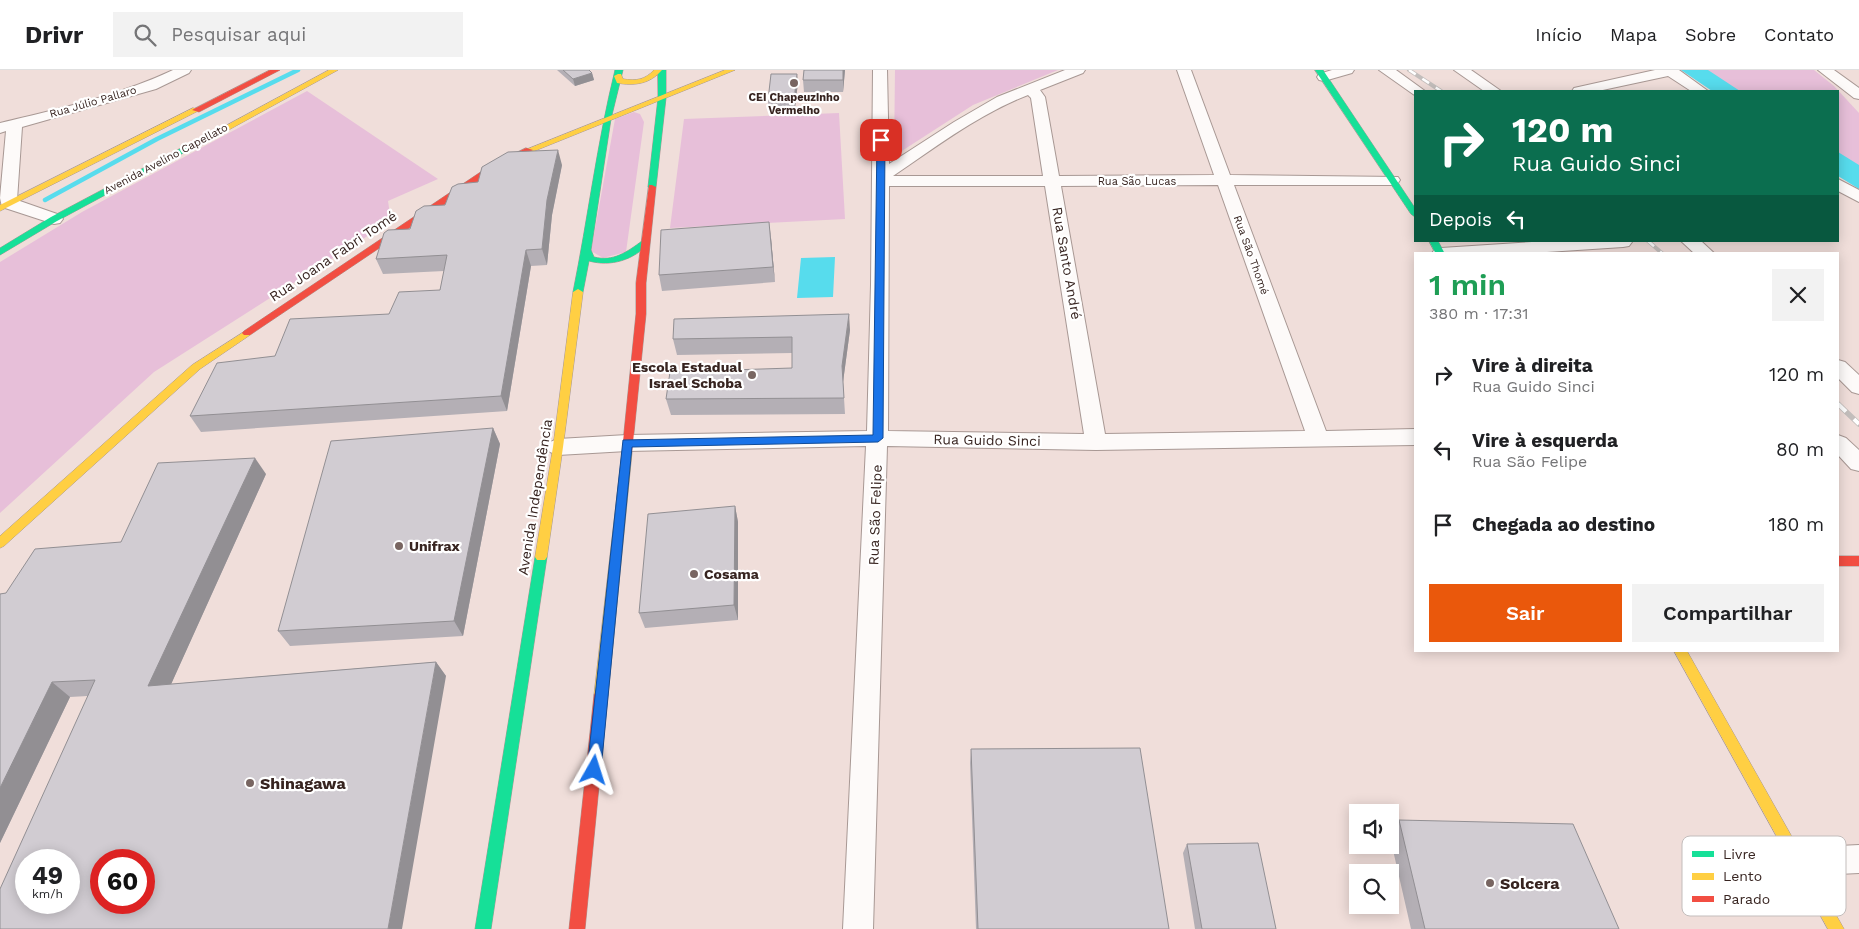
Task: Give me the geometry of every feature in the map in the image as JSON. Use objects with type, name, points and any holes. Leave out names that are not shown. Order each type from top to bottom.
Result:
[{"type":"main road","points":[[4,205],[276,70]]},
{"type":"main road","name":"Avenida Avelino Capellato","points":[[0,252],[54,219],[334,70]]},
{"type":"main road","points":[[618,73],[620,81],[639,83],[652,79],[658,70]]},
{"type":"main road","points":[[577,929],[641,314],[637,281],[645,244],[662,98],[662,70]]},
{"type":"main road","name":"Rua Joana Fabri Tomé","points":[[0,543],[196,367],[236,338],[502,162],[731,70]]},
{"type":"main road","points":[[1323,72],[1414,213]]},
{"type":"main road","name":"Avenida Independência","points":[[483,929],[558,447],[579,284],[607,119],[618,73]]},
{"type":"main road","points":[[586,250],[590,259],[606,262],[623,259],[645,244]]},
{"type":"main road","points":[[579,284],[593,278]]},
{"type":"main road","points":[[1839,561],[1859,561]]},
{"type":"main road","points":[[1681,652],[1783,836]]},
{"type":"main road","points":[[1828,916],[1836,929]]},
{"type":"street","name":"Rua Júlio Pallaro","points":[[7,126],[151,86],[184,70]]},
{"type":"street","name":"Rua São Felipe","points":[[858,929],[878,438],[882,178],[880,70]]},
{"type":"street","points":[[882,178],[958,124],[1002,100],[1078,70]]},
{"type":"street","name":"Rua São Thomé","points":[[1184,70],[1318,439]]},
{"type":"street","points":[[1323,72],[1348,70]]},
{"type":"street","points":[[1461,70],[1492,90]]},
{"type":"street","points":[[1583,90],[1670,70],[1700,90]]},
{"type":"street","points":[[1825,70],[1859,95]]},
{"type":"street","points":[[1385,71],[1416,90]]},
{"type":"street","name":"Rua Santo André","points":[[1030,88],[1038,97],[1096,442]]},
{"type":"street","points":[[7,126],[4,205],[54,219]]},
{"type":"street","name":"Rua São Lucas","points":[[882,178],[1224,182],[1392,180]]},
{"type":"street","points":[[1839,185],[1859,197]]},
{"type":"street","points":[[1691,242],[1704,252]]},
{"type":"street","points":[[1438,249],[1627,246]]},
{"type":"street","points":[[1839,369],[1859,387]]},
{"type":"street","name":"Rua Guido Sinci","points":[[558,447],[627,443],[878,438],[1096,442],[1414,437]]},
{"type":"street","points":[[1839,444],[1859,463]]},
{"type":"street","points":[[1846,860],[1859,860]]},
{"type":"shaded area","points":[[895,70],[1058,70],[973,105],[894,156]]},
{"type":"shaded area","points":[[1691,70],[1814,70],[1838,90],[1718,90]]},
{"type":"shaded area","points":[[307,91],[438,179],[388,201],[391,221],[154,372],[0,513],[0,262],[82,212]]},
{"type":"shaded area","points":[[1839,91],[1859,113],[1859,188],[1839,175]]},
{"type":"shaded area","points":[[634,112],[640,114],[644,122],[626,252],[603,258],[591,251],[615,119]]},
{"type":"shaded area","points":[[839,113],[845,219],[670,228],[684,119]]},
{"type":"water","points":[[1681,70],[1708,70],[1738,90],[1711,90]]},
{"type":"water","points":[[1839,153],[1859,165],[1859,189],[1839,177]]},
{"type":"water","points":[[835,257],[833,297],[797,298],[801,258]]},
{"type":"building","points":[[563,70],[589,70],[592,73],[573,79]]},
{"type":"building","points":[[804,70],[843,70],[843,80],[803,80]]},
{"type":"building","points":[[771,74],[797,74],[794,100],[768,100]]},
{"type":"building","points":[[558,150],[547,200],[542,249],[526,250],[501,396],[190,416],[217,363],[275,356],[290,319],[389,314],[399,292],[440,290],[447,255],[376,259],[384,233],[388,230],[410,229],[416,211],[424,206],[445,205],[452,187],[458,184],[478,182],[482,167],[508,152]]},
{"type":"building","points":[[769,222],[773,267],[659,275],[661,230]]},
{"type":"building","points":[[849,314],[842,366],[844,398],[666,399],[670,372],[792,368],[792,337],[673,339],[674,319]]},
{"type":"building","name":"Unifrax","points":[[493,428],[454,621],[278,631],[331,441]]},
{"type":"building","name":"Shinagawa","points":[[255,458],[148,686],[436,662],[388,929],[0,929],[0,889],[15,856],[15,914],[80,914],[80,849],[18,849],[95,680],[52,682],[0,788],[0,594],[6,593],[35,549],[121,542],[158,463]]},
{"type":"building","name":"Cosama","points":[[735,506],[734,605],[639,613],[648,514]]},
{"type":"building","points":[[1140,748],[1169,929],[978,929],[971,749]]},
{"type":"building","name":"Solcera","points":[[1399,820],[1573,824],[1619,929],[1425,929]]},
{"type":"building","points":[[1258,843],[1276,929],[1202,929],[1187,844]]},
{"type":"waterway","points":[[45,200],[157,139],[298,70]]},
{"type":"railway","points":[[1409,70],[1439,90]]},
{"type":"railway","points":[[1649,242],[1661,252]]},
{"type":"railway","points":[[1839,405],[1859,424]]},
{"type":"traffic: fast","points":[[578,292],[591,226],[607,119],[619,70]]},
{"type":"traffic: fast","points":[[652,187],[662,98],[662,70]]},
{"type":"traffic: fast","points":[[1319,70],[1414,212]]},
{"type":"traffic: fast","points":[[0,252],[54,219],[209,137]]},
{"type":"traffic: fast","points":[[1434,242],[1440,252]]},
{"type":"traffic: fast","points":[[586,250],[590,259],[605,261],[626,256],[645,243]]},
{"type":"traffic: fast","points":[[483,929],[541,557]]},
{"type":"traffic: slow","points":[[209,137],[334,70]]},
{"type":"traffic: slow","points":[[618,76],[620,81],[641,82],[650,78],[658,70]]},
{"type":"traffic: slow","points":[[529,150],[731,70]]},
{"type":"traffic: slow","points":[[0,208],[196,110]]},
{"type":"traffic: slow","points":[[541,557],[558,447],[578,292]]},
{"type":"traffic: slow","points":[[0,543],[196,367],[247,333]]},
{"type":"traffic: slow","points":[[601,695],[627,452]]},
{"type":"traffic: slow","points":[[1681,652],[1784,836]]},
{"type":"traffic: slow","points":[[1829,916],[1836,929]]},
{"type":"traffic: jam","points":[[196,110],[276,70]]},
{"type":"traffic: jam","points":[[247,333],[494,167],[529,150]]},
{"type":"traffic: jam","points":[[627,452],[641,314],[641,283],[652,187]]},
{"type":"traffic: jam","points":[[1839,561],[1859,561]]},
{"type":"traffic: jam","points":[[577,929],[601,695]]},
{"type":"place","name":"CEI Chapeuzinho Vermelho","points":[[794,83]]},
{"type":"place","name":"Escola Estadual Israel Schoba","points":[[752,375]]},
{"type":"place","name":"Unifrax","points":[[399,546]]},
{"type":"place","name":"Cosama","points":[[694,574]]},
{"type":"place","name":"Shinagawa","points":[[250,783]]},
{"type":"place","name":"Solcera","points":[[1490,883]]},
{"type":"route","points":[[594,770],[627,443],[878,438],[881,140]]}]
